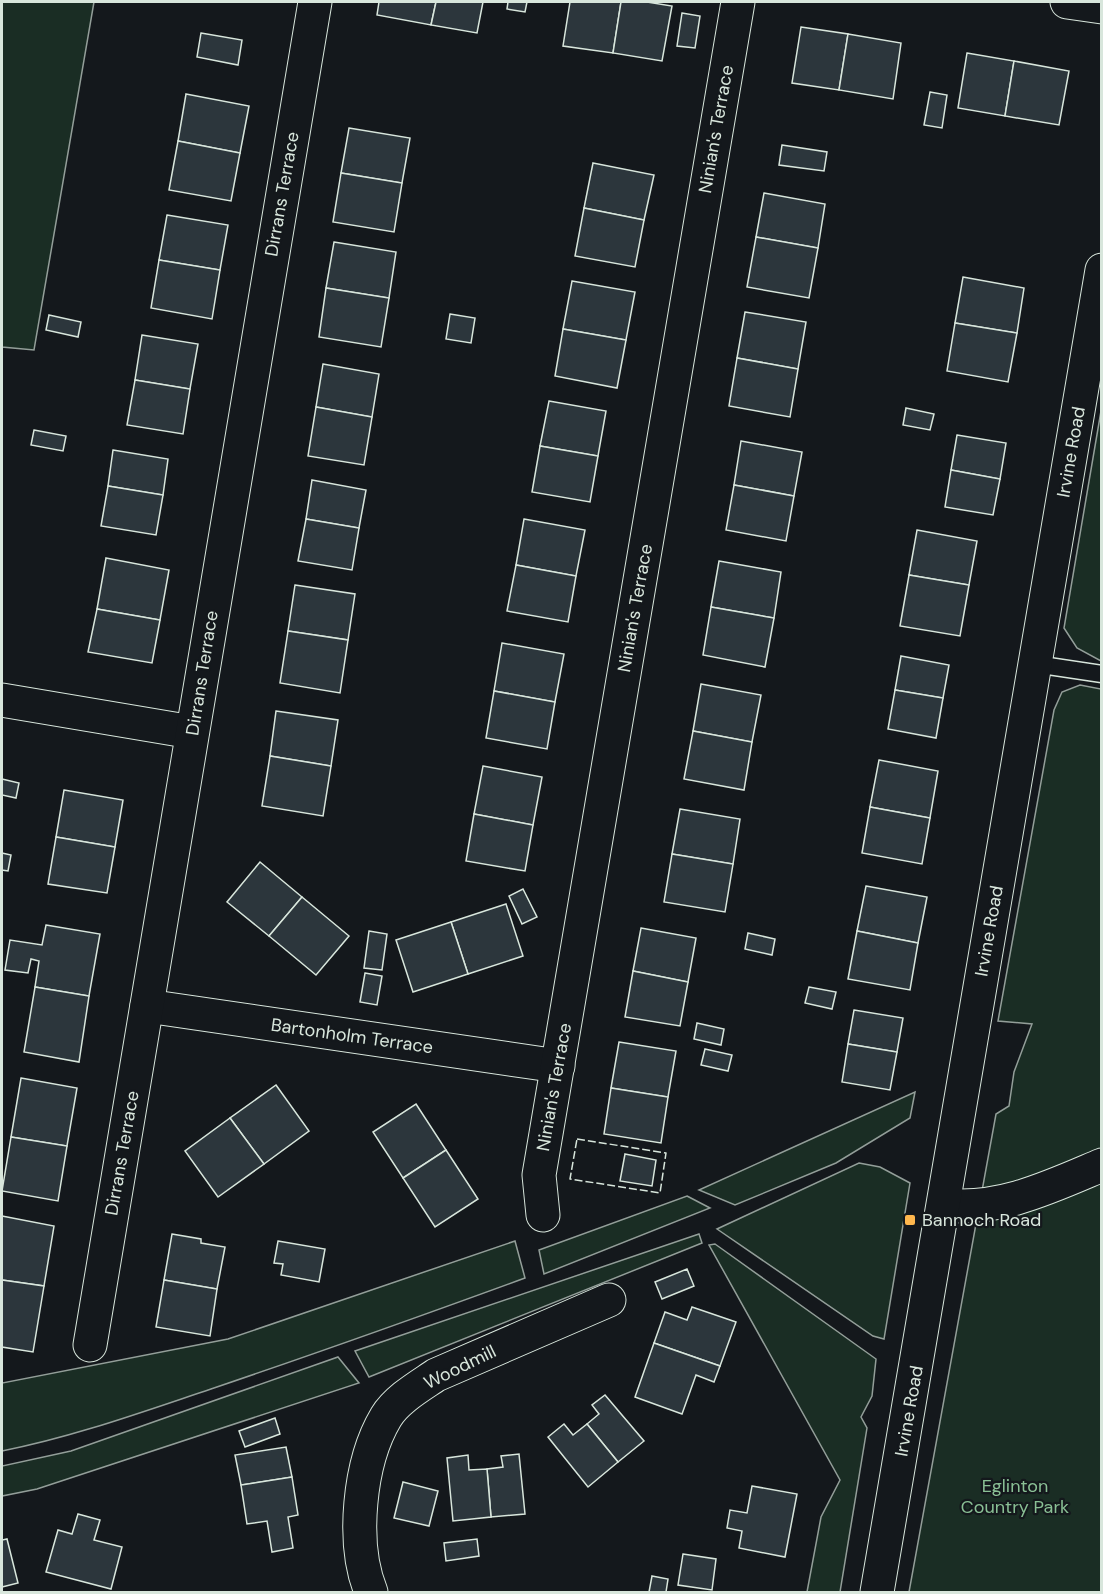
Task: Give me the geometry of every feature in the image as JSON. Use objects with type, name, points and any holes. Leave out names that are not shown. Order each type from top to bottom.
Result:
[{"type":"street","name":"Dirrans Terrace","points":[[90,1345],[315,2]]},
{"type":"street","name":"Ninian's Terrace","points":[[543,1215],[539,1175],[738,2]]},
{"type":"street","points":[[1068,2],[1101,7]]},
{"type":"street","name":"Irvine Road","points":[[877,1593],[1101,270]]},
{"type":"street","points":[[2,700],[192,732]]},
{"type":"street","name":"Bartonholm Terrace","points":[[147,1006],[558,1066]]},
{"type":"street","points":[[944,1205],[966,1207],[999,1204],[1027,1196],[1101,1165]]},
{"type":"street","name":"Woodmill","points":[[371,1593],[361,1541],[360,1506],[365,1470],[387,1415],[411,1392],[436,1375],[609,1300]]},
{"type":"lane","points":[[1035,664],[1101,674]]},
{"type":"green space","points":[[2,2],[94,2],[34,350],[2,347]]},
{"type":"green space","points":[[1101,411],[1101,661],[1077,648],[1064,628]]},
{"type":"green space","name":"Eglinton Country Park","points":[[1080,685],[1101,689],[1101,1592],[909,1592],[996,1114],[1009,1106],[1014,1072],[1032,1024],[998,1021],[1054,710],[1062,692]]},
{"type":"green space","points":[[915,1092],[910,1118],[836,1163],[735,1205],[699,1190]]},
{"type":"green space","points":[[859,1163],[880,1167],[910,1183],[884,1339],[873,1336],[717,1229]]},
{"type":"green space","points":[[687,1196],[710,1208],[544,1274],[539,1250]]},
{"type":"green space","points":[[699,1234],[702,1243],[369,1377],[355,1351]]},
{"type":"green space","points":[[515,1241],[525,1278],[133,1415],[55,1439],[2,1451],[2,1383],[228,1339]]},
{"type":"green space","points":[[715,1244],[876,1359],[872,1396],[861,1417],[867,1428],[840,1592],[807,1592],[821,1517],[840,1480],[709,1245]]},
{"type":"green space","points":[[338,1357],[359,1383],[37,1489],[2,1496],[2,1466],[71,1451]]},
{"type":"building","points":[[379,2],[436,2],[431,25],[377,15]]},
{"type":"building","points":[[436,2],[483,2],[477,33],[431,25]]},
{"type":"building","points":[[508,2],[527,2],[525,12],[507,9]]},
{"type":"building","points":[[570,2],[621,2],[613,53],[563,46]]},
{"type":"building","points":[[621,2],[647,2],[672,6],[662,61],[613,53]]},
{"type":"building","points":[[682,13],[700,16],[695,48],[677,46]]},
{"type":"building","points":[[801,27],[848,34],[839,90],[792,83]]},
{"type":"building","points":[[201,33],[242,40],[238,65],[197,57]]},
{"type":"building","points":[[848,34],[901,43],[893,99],[839,90]]},
{"type":"building","points":[[967,53],[1014,61],[1005,116],[958,108]]},
{"type":"building","points":[[1014,61],[1069,71],[1059,125],[1005,116]]},
{"type":"building","points":[[930,92],[947,95],[942,128],[924,125]]},
{"type":"building","points":[[186,94],[249,106],[240,153],[178,141]]},
{"type":"building","points":[[349,128],[410,138],[402,183],[341,173]]},
{"type":"building","points":[[178,141],[240,153],[231,201],[169,190]]},
{"type":"building","points":[[782,145],[827,152],[824,171],[779,165]]},
{"type":"building","points":[[593,163],[654,175],[644,220],[584,208]]},
{"type":"building","points":[[341,173],[402,183],[394,232],[333,222]]},
{"type":"building","points":[[764,193],[825,204],[818,248],[756,237]]},
{"type":"building","points":[[584,208],[644,220],[635,267],[575,256]]},
{"type":"building","points":[[167,215],[228,225],[220,270],[159,260]]},
{"type":"building","points":[[756,237],[818,248],[809,298],[747,287]]},
{"type":"building","points":[[334,242],[396,252],[389,298],[326,288]]},
{"type":"building","points":[[159,260],[220,270],[212,319],[151,308]]},
{"type":"building","points":[[963,277],[1024,288],[1017,333],[955,323]]},
{"type":"building","points":[[572,281],[635,292],[626,340],[563,329]]},
{"type":"building","points":[[326,288],[389,298],[381,347],[319,337]]},
{"type":"building","points":[[745,312],[806,322],[798,369],[737,358]]},
{"type":"building","points":[[450,314],[475,318],[471,343],[446,339]]},
{"type":"building","points":[[49,315],[81,322],[78,337],[46,330]]},
{"type":"building","points":[[955,323],[1017,333],[1008,382],[947,371]]},
{"type":"building","points":[[563,329],[626,340],[617,388],[555,376]]},
{"type":"building","points":[[142,335],[198,344],[190,389],[135,380]]},
{"type":"building","points":[[737,358],[798,369],[790,417],[729,406]]},
{"type":"building","points":[[323,364],[379,374],[372,417],[316,407]]},
{"type":"building","points":[[135,380],[190,389],[183,434],[127,425]]},
{"type":"building","points":[[549,401],[606,411],[598,456],[540,446]]},
{"type":"building","points":[[316,407],[372,417],[364,465],[308,456]]},
{"type":"building","points":[[906,408],[934,414],[930,430],[903,425]]},
{"type":"building","points":[[34,430],[66,436],[63,451],[31,445]]},
{"type":"building","points":[[957,435],[1006,443],[1000,479],[951,470]]},
{"type":"building","points":[[741,441],[802,452],[794,496],[734,485]]},
{"type":"building","points":[[540,446],[598,456],[590,502],[532,492]]},
{"type":"building","points":[[113,450],[168,459],[163,495],[108,486]]},
{"type":"building","points":[[951,470],[1000,479],[993,515],[945,507]]},
{"type":"building","points":[[312,480],[366,490],[359,528],[306,519]]},
{"type":"building","points":[[734,485],[794,496],[786,541],[726,530]]},
{"type":"building","points":[[108,486],[163,495],[156,535],[101,526]]},
{"type":"building","points":[[306,519],[359,528],[352,570],[298,561]]},
{"type":"building","points":[[524,519],[585,530],[576,576],[516,565]]},
{"type":"building","points":[[917,530],[977,541],[969,585],[909,575]]},
{"type":"building","points":[[106,558],[169,570],[160,620],[97,609]]},
{"type":"building","points":[[719,561],[781,572],[774,618],[711,607]]},
{"type":"building","points":[[516,565],[576,576],[568,622],[507,611]]},
{"type":"building","points":[[909,575],[969,585],[960,636],[900,626]]},
{"type":"building","points":[[295,585],[355,594],[348,640],[288,631]]},
{"type":"building","points":[[711,607],[774,618],[765,667],[703,655]]},
{"type":"building","points":[[97,609],[160,620],[152,663],[88,652]]},
{"type":"building","points":[[288,631],[348,640],[340,693],[280,683]]},
{"type":"building","points":[[502,643],[564,654],[555,702],[494,691]]},
{"type":"building","points":[[901,656],[949,665],[943,698],[895,690]]},
{"type":"building","points":[[701,684],[761,695],[752,742],[693,731]]},
{"type":"building","points":[[895,690],[943,698],[936,738],[888,729]]},
{"type":"building","points":[[494,691],[555,702],[547,749],[486,738]]},
{"type":"building","points":[[276,711],[338,720],[331,766],[270,756]]},
{"type":"building","points":[[693,731],[752,742],[744,790],[684,779]]},
{"type":"building","points":[[270,756],[331,766],[323,816],[262,806]]},
{"type":"building","points":[[879,760],[938,771],[930,818],[870,807]]},
{"type":"building","points":[[483,766],[542,777],[533,825],[474,814]]},
{"type":"building","points":[[2,779],[19,783],[16,798],[2,795]]},
{"type":"building","points":[[64,790],[123,800],[115,847],[56,837]]},
{"type":"building","points":[[870,807],[930,818],[922,864],[862,853]]},
{"type":"building","points":[[680,809],[740,819],[733,864],[672,854]]},
{"type":"building","points":[[474,814],[533,825],[525,871],[466,861]]},
{"type":"building","points":[[56,837],[115,847],[107,893],[48,884]]},
{"type":"building","points":[[2,853],[11,855],[8,871],[2,870]]},
{"type":"building","points":[[672,854],[733,864],[725,912],[664,902]]},
{"type":"building","points":[[260,862],[302,897],[269,936],[227,902]]},
{"type":"building","points":[[866,886],[927,897],[918,943],[857,931]]},
{"type":"building","points":[[523,889],[537,917],[522,924],[509,896]]},
{"type":"building","points":[[302,897],[349,936],[316,975],[269,936]]},
{"type":"building","points":[[506,904],[523,956],[468,974],[451,922]]},
{"type":"building","points":[[451,922],[468,974],[413,992],[396,940]]},
{"type":"building","points":[[46,925],[100,934],[89,996],[35,987],[39,961],[31,959],[28,973],[5,970],[10,940],[42,945]]},
{"type":"building","points":[[641,928],[696,938],[688,982],[633,971]]},
{"type":"building","points":[[369,931],[387,934],[382,970],[364,968]]},
{"type":"building","points":[[857,931],[918,943],[910,990],[848,979]]},
{"type":"building","points":[[748,933],[775,939],[772,955],[745,949]]},
{"type":"building","points":[[633,971],[688,982],[680,1026],[625,1017]]},
{"type":"building","points":[[365,973],[382,976],[377,1005],[360,1002]]},
{"type":"building","points":[[35,987],[89,996],[79,1062],[24,1052]]},
{"type":"building","points":[[809,987],[836,992],[832,1009],[805,1003]]},
{"type":"building","points":[[854,1010],[903,1018],[897,1052],[848,1044]]},
{"type":"building","points":[[697,1023],[724,1029],[721,1045],[694,1039]]},
{"type":"building","points":[[619,1042],[676,1051],[668,1097],[611,1088]]},
{"type":"building","points":[[848,1044],[897,1052],[890,1090],[842,1082]]},
{"type":"building","points":[[705,1049],[732,1055],[728,1071],[701,1065]]},
{"type":"building","points":[[21,1078],[77,1088],[67,1146],[11,1137]]},
{"type":"building","points":[[276,1085],[309,1131],[264,1164],[230,1118]]},
{"type":"building","points":[[611,1088],[668,1097],[661,1143],[604,1134]]},
{"type":"building","points":[[416,1104],[446,1150],[403,1178],[373,1132]]},
{"type":"building","points":[[230,1118],[264,1164],[218,1197],[185,1151]]},
{"type":"building","points":[[11,1137],[67,1146],[58,1201],[2,1191]]},
{"type":"building","points":[[446,1150],[478,1199],[435,1227],[403,1178]]},
{"type":"building","points":[[625,1154],[656,1160],[652,1186],[620,1181]]},
{"type":"building","points":[[2,1216],[54,1226],[44,1286],[2,1280]]},
{"type":"building","points":[[172,1234],[201,1239],[201,1243],[225,1247],[217,1289],[164,1280]]},
{"type":"building","points":[[278,1241],[325,1249],[319,1282],[281,1275],[283,1264],[274,1263]]},
{"type":"building","points":[[687,1269],[694,1286],[662,1299],[655,1282]]},
{"type":"building","points":[[2,1280],[44,1286],[33,1352],[2,1347]]},
{"type":"building","points":[[164,1280],[217,1289],[210,1336],[156,1327]]},
{"type":"building","points":[[692,1307],[736,1322],[720,1366],[654,1343],[665,1312],[687,1320]]},
{"type":"building","points":[[654,1343],[720,1366],[714,1382],[696,1375],[682,1414],[635,1397]]},
{"type":"building","points":[[605,1395],[644,1441],[618,1462],[587,1424],[599,1414],[592,1405]]},
{"type":"building","points":[[275,1418],[280,1434],[245,1447],[239,1431]]},
{"type":"building","points":[[564,1424],[573,1435],[587,1424],[618,1462],[588,1487],[548,1437]]},
{"type":"building","points":[[286,1447],[292,1477],[241,1485],[235,1455]]},
{"type":"building","points":[[519,1454],[525,1514],[491,1517],[487,1469],[503,1467],[501,1456]]},
{"type":"building","points":[[468,1455],[469,1470],[487,1469],[491,1517],[453,1521],[447,1458]]},
{"type":"building","points":[[292,1477],[298,1515],[288,1517],[293,1548],[272,1552],[267,1521],[247,1524],[241,1485]]},
{"type":"building","points":[[403,1482],[438,1491],[429,1526],[394,1518]]},
{"type":"building","points":[[752,1486],[797,1494],[785,1557],[739,1548],[742,1531],[727,1528],[730,1510],[747,1513]]},
{"type":"building","points":[[78,1514],[100,1520],[94,1540],[122,1547],[111,1589],[46,1572],[58,1530],[72,1534]]},
{"type":"building","points":[[7,1539],[18,1583],[2,1587],[2,1540]]},
{"type":"building","points":[[477,1539],[479,1556],[446,1561],[444,1543]]},
{"type":"building","points":[[683,1554],[716,1559],[712,1590],[678,1585]]},
{"type":"building","points":[[652,1576],[668,1579],[666,1592],[649,1592]]},
{"type":"fence","points":[[577,1139],[666,1153],[660,1193],[570,1179],[577,1139]]},
{"type":"place","name":"Bannoch Road","points":[[910,1220]]}]
